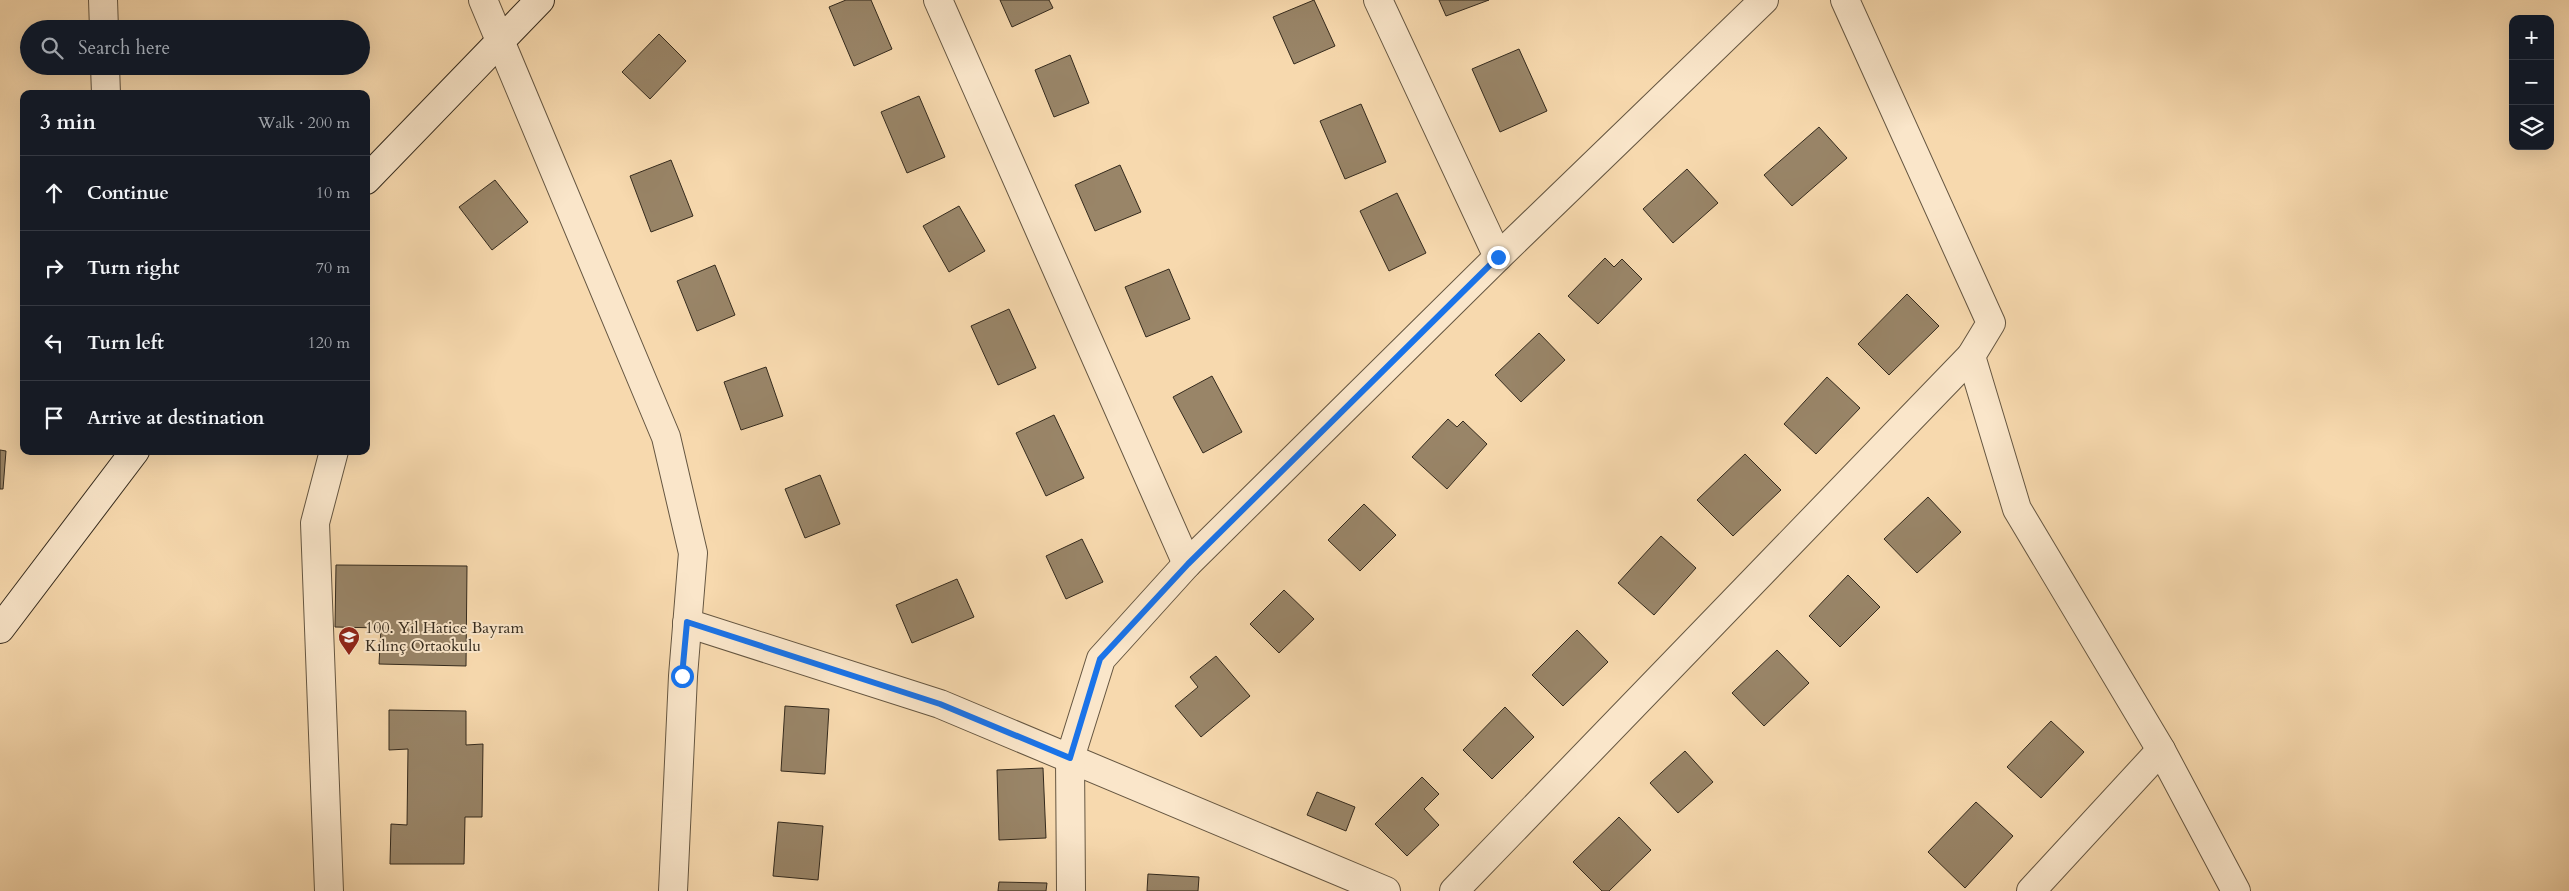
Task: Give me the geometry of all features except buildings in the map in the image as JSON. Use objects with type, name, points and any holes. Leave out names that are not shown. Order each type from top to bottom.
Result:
[{"type":"street","points":[[102,0],[103,20]]},
{"type":"street","points":[[484,0],[666,437],[693,553],[682,676],[673,891]]},
{"type":"street","points":[[370,176],[540,0]]},
{"type":"street","points":[[938,0],[1188,564]]},
{"type":"street","points":[[1378,0],[1498,257]]},
{"type":"street","points":[[1070,891],[1070,758],[1100,659],[1188,564],[1498,257],[1764,0]]},
{"type":"street","points":[[1454,891],[1970,356],[1991,323],[1845,0]]},
{"type":"street","points":[[105,75],[106,90]]},
{"type":"street","points":[[1970,356],[2017,509],[2161,750],[2236,891]]},
{"type":"street","points":[[0,629],[132,455]]},
{"type":"street","points":[[329,891],[315,523],[333,455]]},
{"type":"street","points":[[687,622],[940,704],[1386,891]]},
{"type":"street","points":[[2032,891],[2161,750]]},
{"type":"place","name":"100. Yıl Hatice Bayram Kılınç Ortaokulu","points":[[349,656]]},
{"type":"route","points":[[682,676],[687,622],[940,704],[1070,758],[1100,659],[1188,564],[1498,257]]}]
